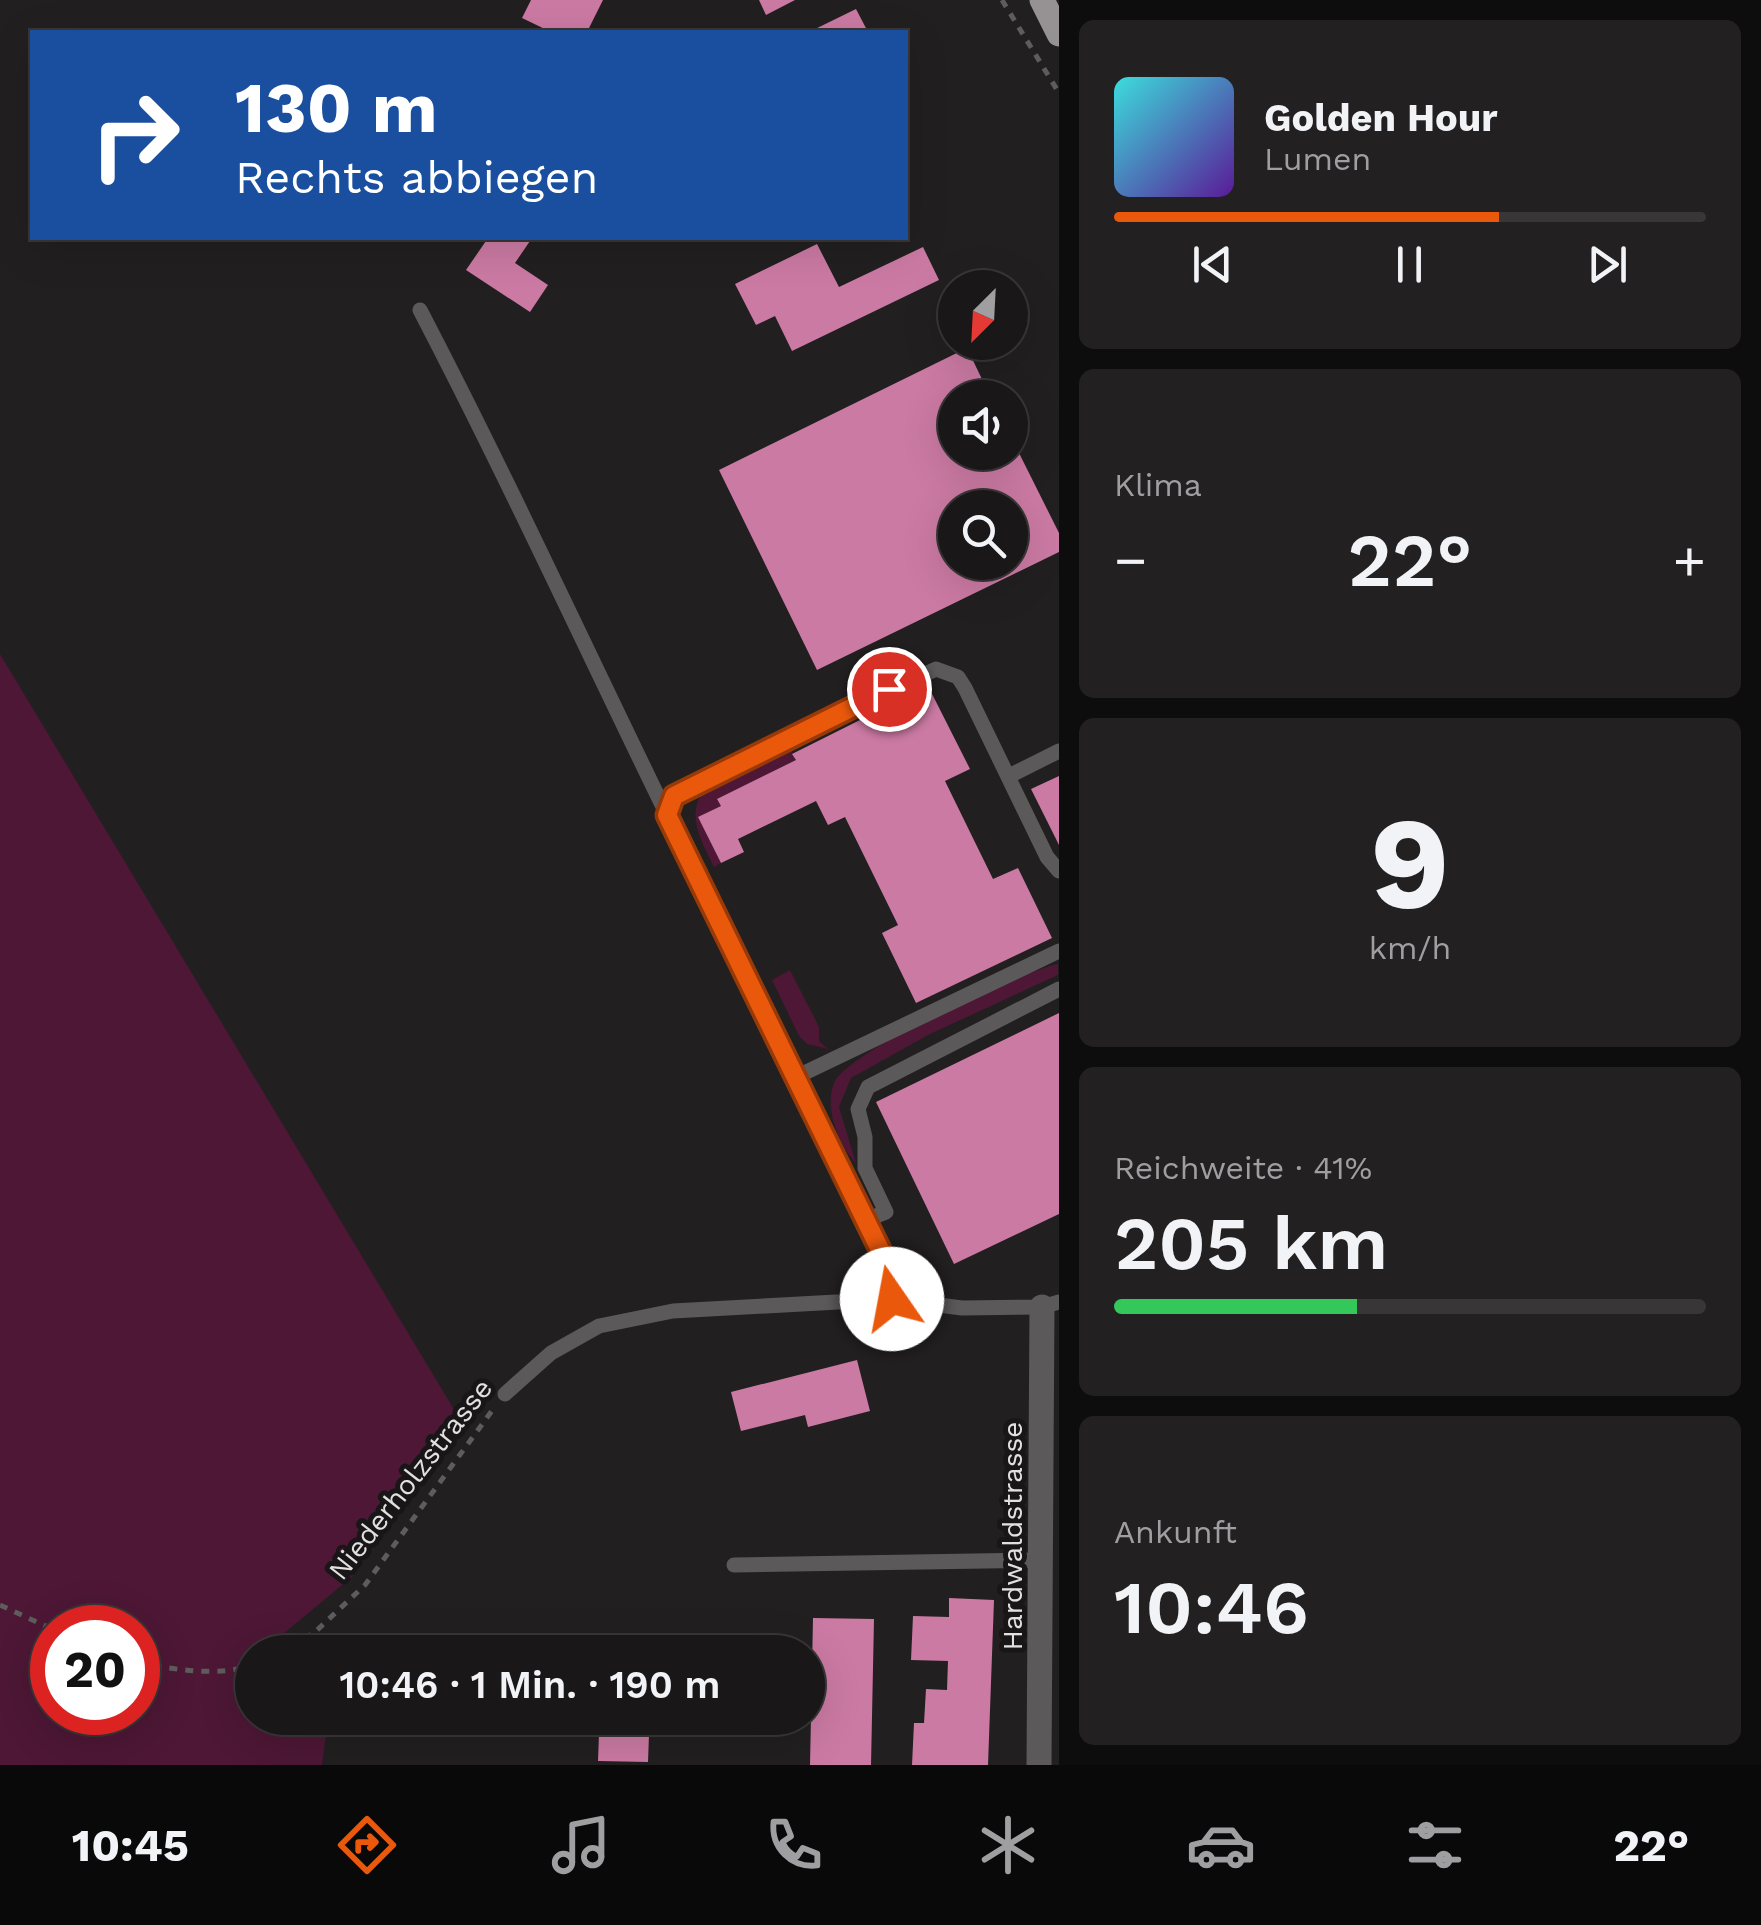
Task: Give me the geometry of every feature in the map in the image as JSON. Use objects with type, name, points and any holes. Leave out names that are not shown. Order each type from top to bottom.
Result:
[{"type":"main road","points":[[1042,0],[1058,34]]},
{"type":"street","name":"Hardwaldstrasse","points":[[1038,1765],[1050,1304]]},
{"type":"lane","points":[[420,310],[522,507],[667,815],[798,1076],[891,1272],[892,1299]]},
{"type":"lane","points":[[667,815],[674,796],[936,669],[958,677],[966,688],[1047,857],[1058,871]]},
{"type":"lane","points":[[1008,776],[1058,751]]},
{"type":"lane","points":[[798,1076],[1058,951]]},
{"type":"lane","points":[[866,1220],[886,1212],[865,1168],[865,1137],[858,1109],[868,1087],[1058,988]]},
{"type":"lane","name":"Niederholzstrasse","points":[[505,1394],[551,1354],[599,1326],[673,1310],[892,1299],[962,1308],[1050,1304]]},
{"type":"lane","points":[[734,1565],[1041,1560]]},
{"type":"path","points":[[1002,0],[1058,93]]},
{"type":"path","name":"Niederholzstrasse","points":[[308,1635],[365,1586],[505,1394]]},
{"type":"path","points":[[0,1604],[30,1618]]},
{"type":"path","points":[[160,1668],[235,1670]]},
{"type":"shaded area","points":[[0,654],[458,1416],[444,1446],[353,1576],[282,1635],[235,1635],[235,1735],[325,1735],[322,1765],[0,1765]]},
{"type":"shaded area","points":[[789,746],[796,760],[718,800],[721,806],[699,817],[721,863],[714,867],[695,816],[701,796],[708,786]]},
{"type":"shaded area","points":[[1058,964],[1058,975],[930,1034],[851,1078],[839,1107],[856,1163],[838,1136],[832,1114],[834,1083],[846,1069],[937,1014],[1009,981]]},
{"type":"shaded area","points":[[790,970],[819,1027],[819,1041],[828,1049],[807,1044],[799,1036],[772,980]]},
{"type":"building","points":[[531,0],[603,0],[588,30],[547,30],[522,18]]},
{"type":"building","points":[[759,0],[795,0],[766,15]]},
{"type":"building","points":[[856,9],[867,30],[813,30]]},
{"type":"building","points":[[487,240],[531,240],[515,263],[548,285],[530,312],[466,270]]},
{"type":"building","points":[[817,244],[839,287],[923,247],[938,278],[792,351],[775,316],[756,325],[735,284]]},
{"type":"building","points":[[943,360],[973,360],[982,380],[938,380],[938,470],[1028,470],[1059,533],[1059,552],[1028,567],[1028,490],[938,490],[938,580],[1002,580],[817,670],[719,470]]},
{"type":"building","points":[[928,686],[970,769],[945,781],[993,879],[1018,868],[1052,938],[916,1003],[882,933],[898,925],[845,817],[828,825],[816,801],[738,839],[744,852],[721,863],[698,817],[721,806],[717,799],[796,760],[792,754]]},
{"type":"building","points":[[1059,776],[1059,845],[1031,789]]},
{"type":"building","points":[[1059,1013],[1059,1214],[954,1264],[876,1102]]},
{"type":"building","points":[[857,1360],[870,1411],[808,1427],[805,1415],[741,1431],[731,1392]]},
{"type":"building","points":[[949,1598],[994,1600],[988,1765],[912,1765],[914,1723],[924,1723],[926,1689],[947,1690],[948,1661],[911,1660],[913,1616],[949,1617]]},
{"type":"building","points":[[813,1618],[874,1619],[871,1765],[810,1765],[811,1735],[825,1735],[825,1635],[813,1635]]},
{"type":"building","points":[[599,1735],[649,1735],[648,1762],[598,1761]]},
{"type":"route","points":[[889,689],[674,796],[667,815],[891,1272],[892,1299]]}]
